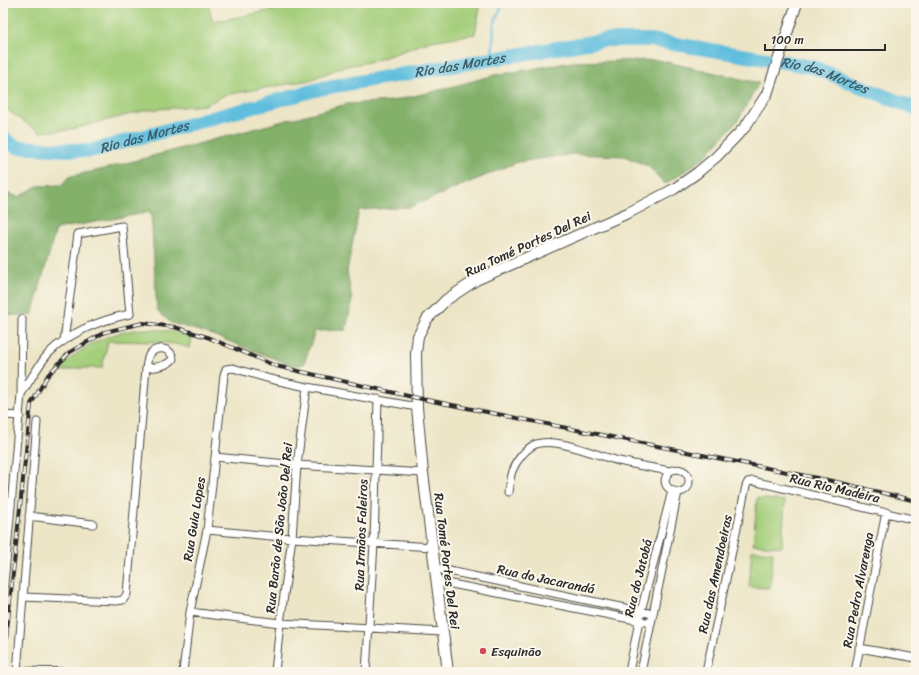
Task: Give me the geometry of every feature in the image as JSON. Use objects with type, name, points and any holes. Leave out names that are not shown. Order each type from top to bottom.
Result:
[{"type":"main road","name":"Rua Tomé Portes Del Rei","points":[[448,672],[423,473],[417,407],[416,354],[418,336],[427,319],[446,300],[476,280],[630,212],[674,189],[716,158],[745,127],[767,94],[797,3]]},
{"type":"street","points":[[21,394],[35,371],[49,353],[64,341],[84,328],[110,318],[130,314],[122,226],[78,234],[64,341]]},
{"type":"street","points":[[3,595],[20,416],[22,319]]},
{"type":"street","points":[[23,597],[116,601],[123,600],[127,594],[146,368]]},
{"type":"street","name":"Rua Guia Lopes","points":[[184,672],[190,612],[207,530],[224,374],[226,369],[233,368],[307,388]]},
{"type":"street","points":[[307,388],[378,399],[417,407]]},
{"type":"street","name":"Rua Barão de São João Del Rei","points":[[275,672],[280,623],[292,538],[297,465],[307,388]]},
{"type":"street","name":"Rua Irmãos Faleiros","points":[[366,672],[370,628],[374,544],[378,399]]},
{"type":"street","points":[[3,415],[20,416]]},
{"type":"street","points":[[38,422],[17,671],[82,672]]},
{"type":"street","points":[[508,492],[512,472],[519,459],[536,444],[545,443],[578,448],[619,461],[670,471],[674,469],[681,470],[687,474],[689,482],[688,486],[682,491],[675,492],[666,485],[665,482],[667,474],[670,471]]},
{"type":"street","points":[[215,457],[297,465],[423,473]]},
{"type":"street","name":"Rua Rio Madeira","points":[[748,482],[753,481],[916,520]]},
{"type":"street","name":"Rua das Amendoeiras","points":[[706,672],[748,482]]},
{"type":"street","name":"Rua do Jatobá","points":[[629,672],[641,611],[675,492]]},
{"type":"street","name":"Rua do Jatobá","points":[[641,672],[675,492]]},
{"type":"street","name":"Rua Pedro Alvarenga","points":[[855,672],[886,512]]},
{"type":"street","points":[[29,516],[93,524]]},
{"type":"street","points":[[207,530],[292,538],[432,547]]},
{"type":"street","name":"Rua do Jacarandá","points":[[435,568],[653,614]]},
{"type":"street","name":"Rua do Jacarandá","points":[[436,581],[651,623]]},
{"type":"street","points":[[519,597],[521,586]]},
{"type":"street","points":[[564,606],[567,596]]},
{"type":"street","points":[[190,612],[280,623],[443,632]]},
{"type":"street","points":[[859,648],[916,658]]},
{"type":"green space","points":[[3,3],[208,3],[213,22],[308,3],[481,3],[475,34],[431,41],[374,61],[342,67],[310,80],[225,95],[205,105],[147,110],[68,130],[40,132],[10,112],[3,102]]},
{"type":"green space","points":[[658,60],[759,83],[738,120],[703,159],[665,184],[648,166],[624,156],[573,154],[518,162],[410,207],[359,210],[347,271],[352,300],[346,330],[315,331],[304,364],[294,366],[207,333],[171,323],[157,310],[151,212],[56,229],[32,315],[3,315],[3,192],[19,197],[37,186],[61,185],[71,176],[100,170],[347,104],[392,101],[495,75],[573,62]]},
{"type":"green space","points":[[140,329],[167,331],[192,338],[190,348],[175,344],[157,342],[108,341],[102,368],[78,368],[57,372],[75,355],[95,342],[116,334]]},
{"type":"green space","points":[[757,498],[785,501],[782,547],[753,544]]},
{"type":"green space","points":[[752,550],[773,552],[770,588],[749,587]]},
{"type":"waterway","points":[[492,58],[494,24],[503,3]]},
{"type":"waterway","name":"Rio das Mortes","points":[[3,138],[16,147],[90,151],[323,88],[604,40],[651,40],[813,67],[916,109]]},
{"type":"railway","points":[[3,667],[31,404],[48,375],[70,352],[105,332],[143,323],[174,327],[207,337],[276,366],[417,398],[837,482],[916,501]]},
{"type":"place","name":"Esquinão","points":[[483,651]]}]
